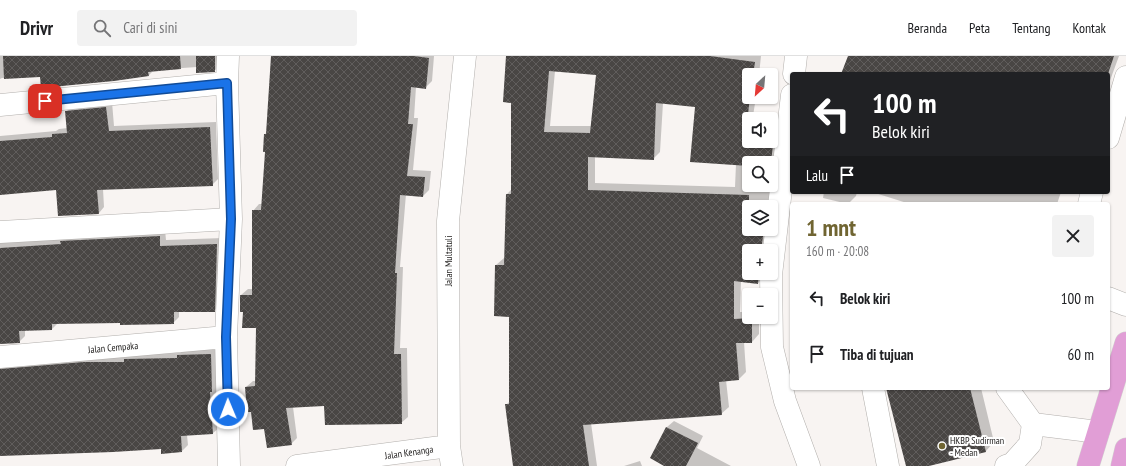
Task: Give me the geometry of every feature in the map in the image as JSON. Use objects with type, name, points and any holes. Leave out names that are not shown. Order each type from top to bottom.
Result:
[{"type":"main road","points":[[1088,466],[1126,343]]},
{"type":"main road","points":[[1122,466],[1126,449]]},
{"type":"street","points":[[228,56],[227,83],[231,219],[226,337],[229,466]]},
{"type":"street","name":"Jalan Multatuli","points":[[451,456],[448,221],[465,56]]},
{"type":"street","points":[[794,72],[796,56]]},
{"type":"street","points":[[1110,131],[1126,77]]},
{"type":"street","points":[[0,105],[227,83]]},
{"type":"street","points":[[790,112],[771,275],[772,347],[786,401],[809,466]]},
{"type":"street","points":[[0,232],[231,219]]},
{"type":"street","points":[[1110,299],[1126,305]]},
{"type":"street","name":"Jalan Cempaka","points":[[0,356],[226,337]]},
{"type":"street","points":[[873,390],[888,466]]},
{"type":"street","points":[[1006,466],[1012,464],[1030,444],[1033,424],[1008,390]]},
{"type":"street","points":[[1033,424],[1098,432]]},
{"type":"street","name":"Jalan Kenanga","points":[[297,466],[451,456]]},
{"type":"building","points":[[3,56],[180,56],[181,69],[148,72],[149,76],[114,81],[41,88],[40,77],[4,79]]},
{"type":"building","points":[[196,56],[215,56],[215,72],[196,73]]},
{"type":"building","points":[[271,56],[414,56],[429,58],[426,89],[411,87],[408,124],[413,124],[407,176],[425,177],[423,197],[400,195],[395,273],[397,273],[394,354],[401,354],[402,424],[325,425],[324,406],[286,408],[292,445],[267,448],[264,429],[253,430],[251,412],[247,412],[245,387],[255,386],[256,328],[242,328],[243,312],[240,312],[240,295],[252,295],[252,210],[261,210],[265,152],[263,152],[264,134],[266,134]]},
{"type":"building","points":[[506,56],[710,56],[755,62],[754,68],[742,68],[742,104],[749,104],[748,112],[742,112],[742,148],[773,148],[772,156],[742,156],[742,166],[690,162],[695,107],[656,103],[654,160],[588,157],[588,190],[749,195],[749,200],[742,200],[742,236],[763,236],[762,244],[742,244],[742,280],[758,280],[758,284],[734,281],[734,319],[742,319],[742,324],[752,324],[752,343],[736,343],[739,380],[719,382],[722,415],[583,425],[589,466],[513,466],[505,404],[509,404],[509,317],[494,316],[495,265],[504,265],[506,194],[511,194],[511,103],[503,102]],"holes":[[[549,71],[596,75],[590,133],[544,132]]]},
{"type":"building","points":[[848,56],[1114,56],[1109,72],[842,72]]},
{"type":"building","points":[[106,107],[109,131],[210,127],[213,186],[97,190],[99,214],[58,216],[56,190],[0,195],[0,141],[52,137],[52,134],[67,133],[65,111]]},
{"type":"building","points":[[160,236],[160,246],[217,244],[215,312],[174,312],[174,324],[52,324],[52,330],[19,331],[20,343],[0,344],[0,248],[61,244],[60,241]]},
{"type":"building","points":[[211,354],[212,392],[210,392],[213,434],[181,436],[182,452],[161,454],[161,449],[0,456],[0,369],[84,362],[124,362],[124,359],[177,358],[177,355]]},
{"type":"building","points":[[887,390],[970,390],[986,452],[929,466],[906,466]]},
{"type":"building","points":[[666,427],[698,443],[686,466],[664,466],[650,458]]},
{"type":"place","name":"HKBP Sudirman - Medan","points":[[942,446]]},
{"type":"route","points":[[45,101],[227,83],[231,219],[226,337],[228,409]]}]
